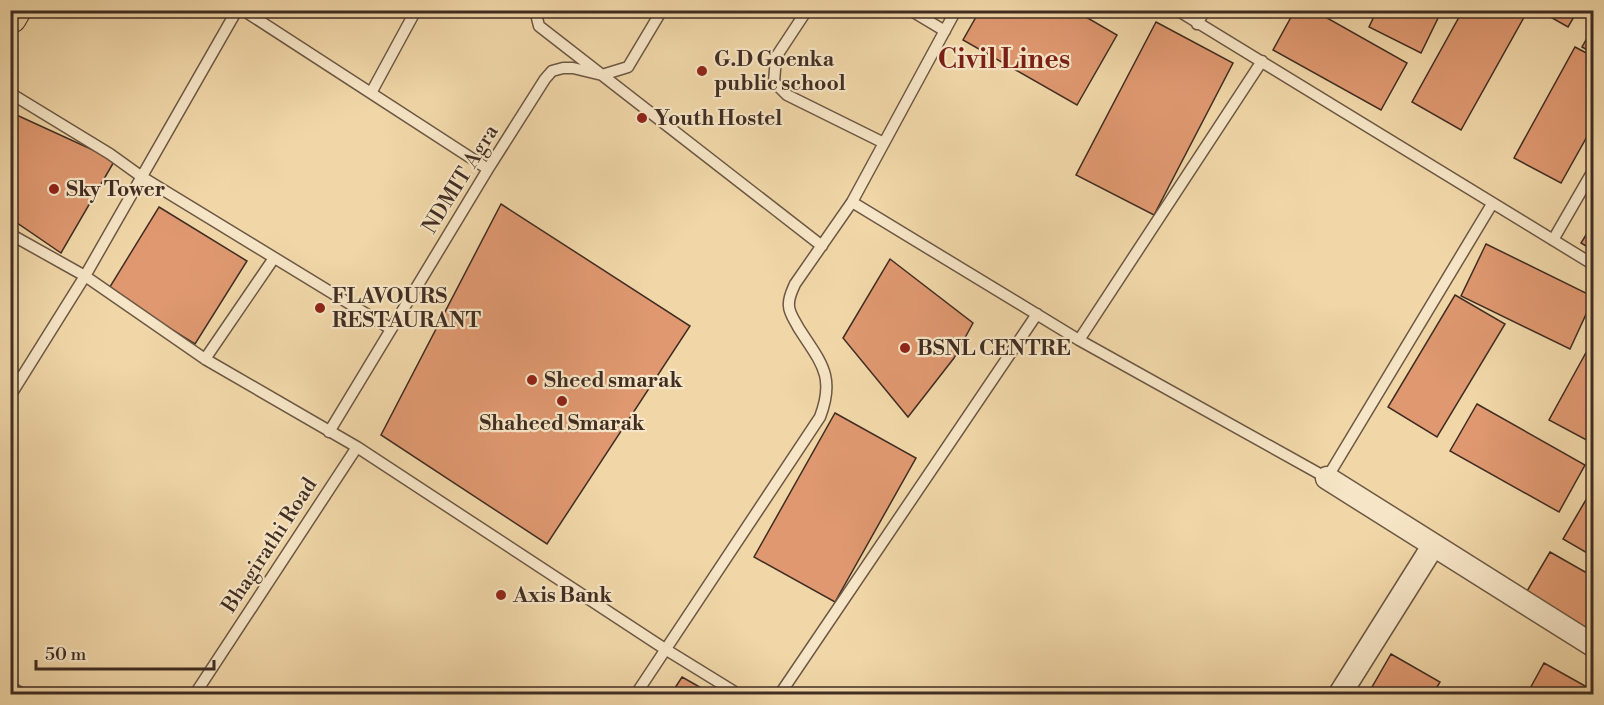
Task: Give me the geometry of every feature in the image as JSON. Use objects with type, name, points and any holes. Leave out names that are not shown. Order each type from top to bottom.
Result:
[{"type":"highway","points":[[10,16],[14,10]]},
{"type":"street","points":[[1327,478],[1593,646]]},
{"type":"street","points":[[1340,694],[1433,546]]},
{"type":"lane","points":[[10,396],[85,276],[237,10]]},
{"type":"lane","points":[[243,10],[488,169]]},
{"type":"lane","points":[[371,93],[416,10]]},
{"type":"lane","points":[[535,10],[539,26],[822,246]]},
{"type":"lane","points":[[602,75],[628,66],[662,10]]},
{"type":"lane","points":[[807,10],[776,57],[774,82],[787,95],[884,144]]},
{"type":"lane","points":[[910,10],[945,31]]},
{"type":"lane","points":[[636,694],[820,417],[827,398],[826,377],[789,307],[790,296],[795,284],[852,202],[956,10]]},
{"type":"lane","points":[[1177,10],[1593,265]]},
{"type":"lane","points":[[1197,24],[1205,10]]},
{"type":"lane","points":[[1079,340],[1262,61]]},
{"type":"lane","name":"NDMIT Agra","points":[[329,432],[488,169],[552,71],[573,68],[602,75]]},
{"type":"lane","points":[[10,93],[110,154],[142,177],[391,329]]},
{"type":"lane","points":[[1552,240],[1593,169]]},
{"type":"lane","points":[[852,202],[1079,340],[1327,478],[1492,204]]},
{"type":"lane","points":[[10,234],[85,276],[205,359],[357,447],[665,649],[738,694]]},
{"type":"lane","points":[[205,359],[274,258]]},
{"type":"lane","points":[[780,694],[1036,314]]},
{"type":"lane","name":"Bhagirathi Road","points":[[195,694],[357,447]]},
{"type":"lane","points":[[10,687],[23,694]]},
{"type":"building","points":[[980,10],[1074,10],[1117,35],[1077,105],[963,40]]},
{"type":"building","points":[[1295,10],[1313,10],[1407,63],[1381,110],[1273,50]]},
{"type":"building","points":[[1377,10],[1442,10],[1421,53],[1369,27]]},
{"type":"building","points":[[1463,10],[1524,10],[1527,12],[1461,130],[1412,102]]},
{"type":"building","points":[[1538,10],[1578,10],[1568,27]]},
{"type":"building","points":[[1156,22],[1233,63],[1154,215],[1076,175]]},
{"type":"building","points":[[1594,26],[1594,54],[1582,47]]},
{"type":"building","points":[[1575,47],[1594,57],[1594,124],[1561,183],[1514,158]]},
{"type":"building","name":"Sky Tower","points":[[10,112],[115,160],[61,253],[10,218]]},
{"type":"building","name":"Sheed smarak","points":[[501,204],[690,326],[547,544],[381,435]]},
{"type":"building","points":[[159,207],[247,261],[195,344],[108,290]]},
{"type":"building","points":[[1594,222],[1594,251],[1581,243]]},
{"type":"building","points":[[1486,244],[1594,297],[1570,349],[1461,296]]},
{"type":"building","name":"BSNL CENTRE","points":[[890,259],[973,323],[954,358],[908,417],[843,338]]},
{"type":"building","points":[[1455,295],[1505,324],[1437,437],[1388,407]]},
{"type":"building","points":[[1594,338],[1594,444],[1549,420]]},
{"type":"building","points":[[1477,404],[1585,465],[1559,512],[1450,451]]},
{"type":"building","points":[[835,413],[916,458],[835,602],[754,557]]},
{"type":"building","points":[[1594,486],[1594,557],[1563,539]]},
{"type":"building","points":[[1550,552],[1594,577],[1594,638],[1523,598]]},
{"type":"building","points":[[1391,654],[1440,682],[1433,694],[1368,694]]},
{"type":"building","points":[[1544,663],[1594,691],[1594,694],[1527,694]]},
{"type":"building","points":[[682,677],[712,694],[671,694]]},
{"type":"place","name":"G.D Goenka public school","points":[[702,71]]},
{"type":"place","name":"Youth Hostel","points":[[642,118]]},
{"type":"place","name":"Sky Tower","points":[[54,189]]},
{"type":"place","name":"FLAVOURS RESTAURANT","points":[[320,308]]},
{"type":"place","name":"BSNL CENTRE","points":[[905,348]]},
{"type":"place","name":"Sheed smarak","points":[[532,380]]},
{"type":"place","name":"Shaheed Smarak","points":[[562,401]]},
{"type":"place","name":"Axis Bank","points":[[501,595]]},
{"type":"district","name":"Civil Lines","points":[[1004,59]]}]
